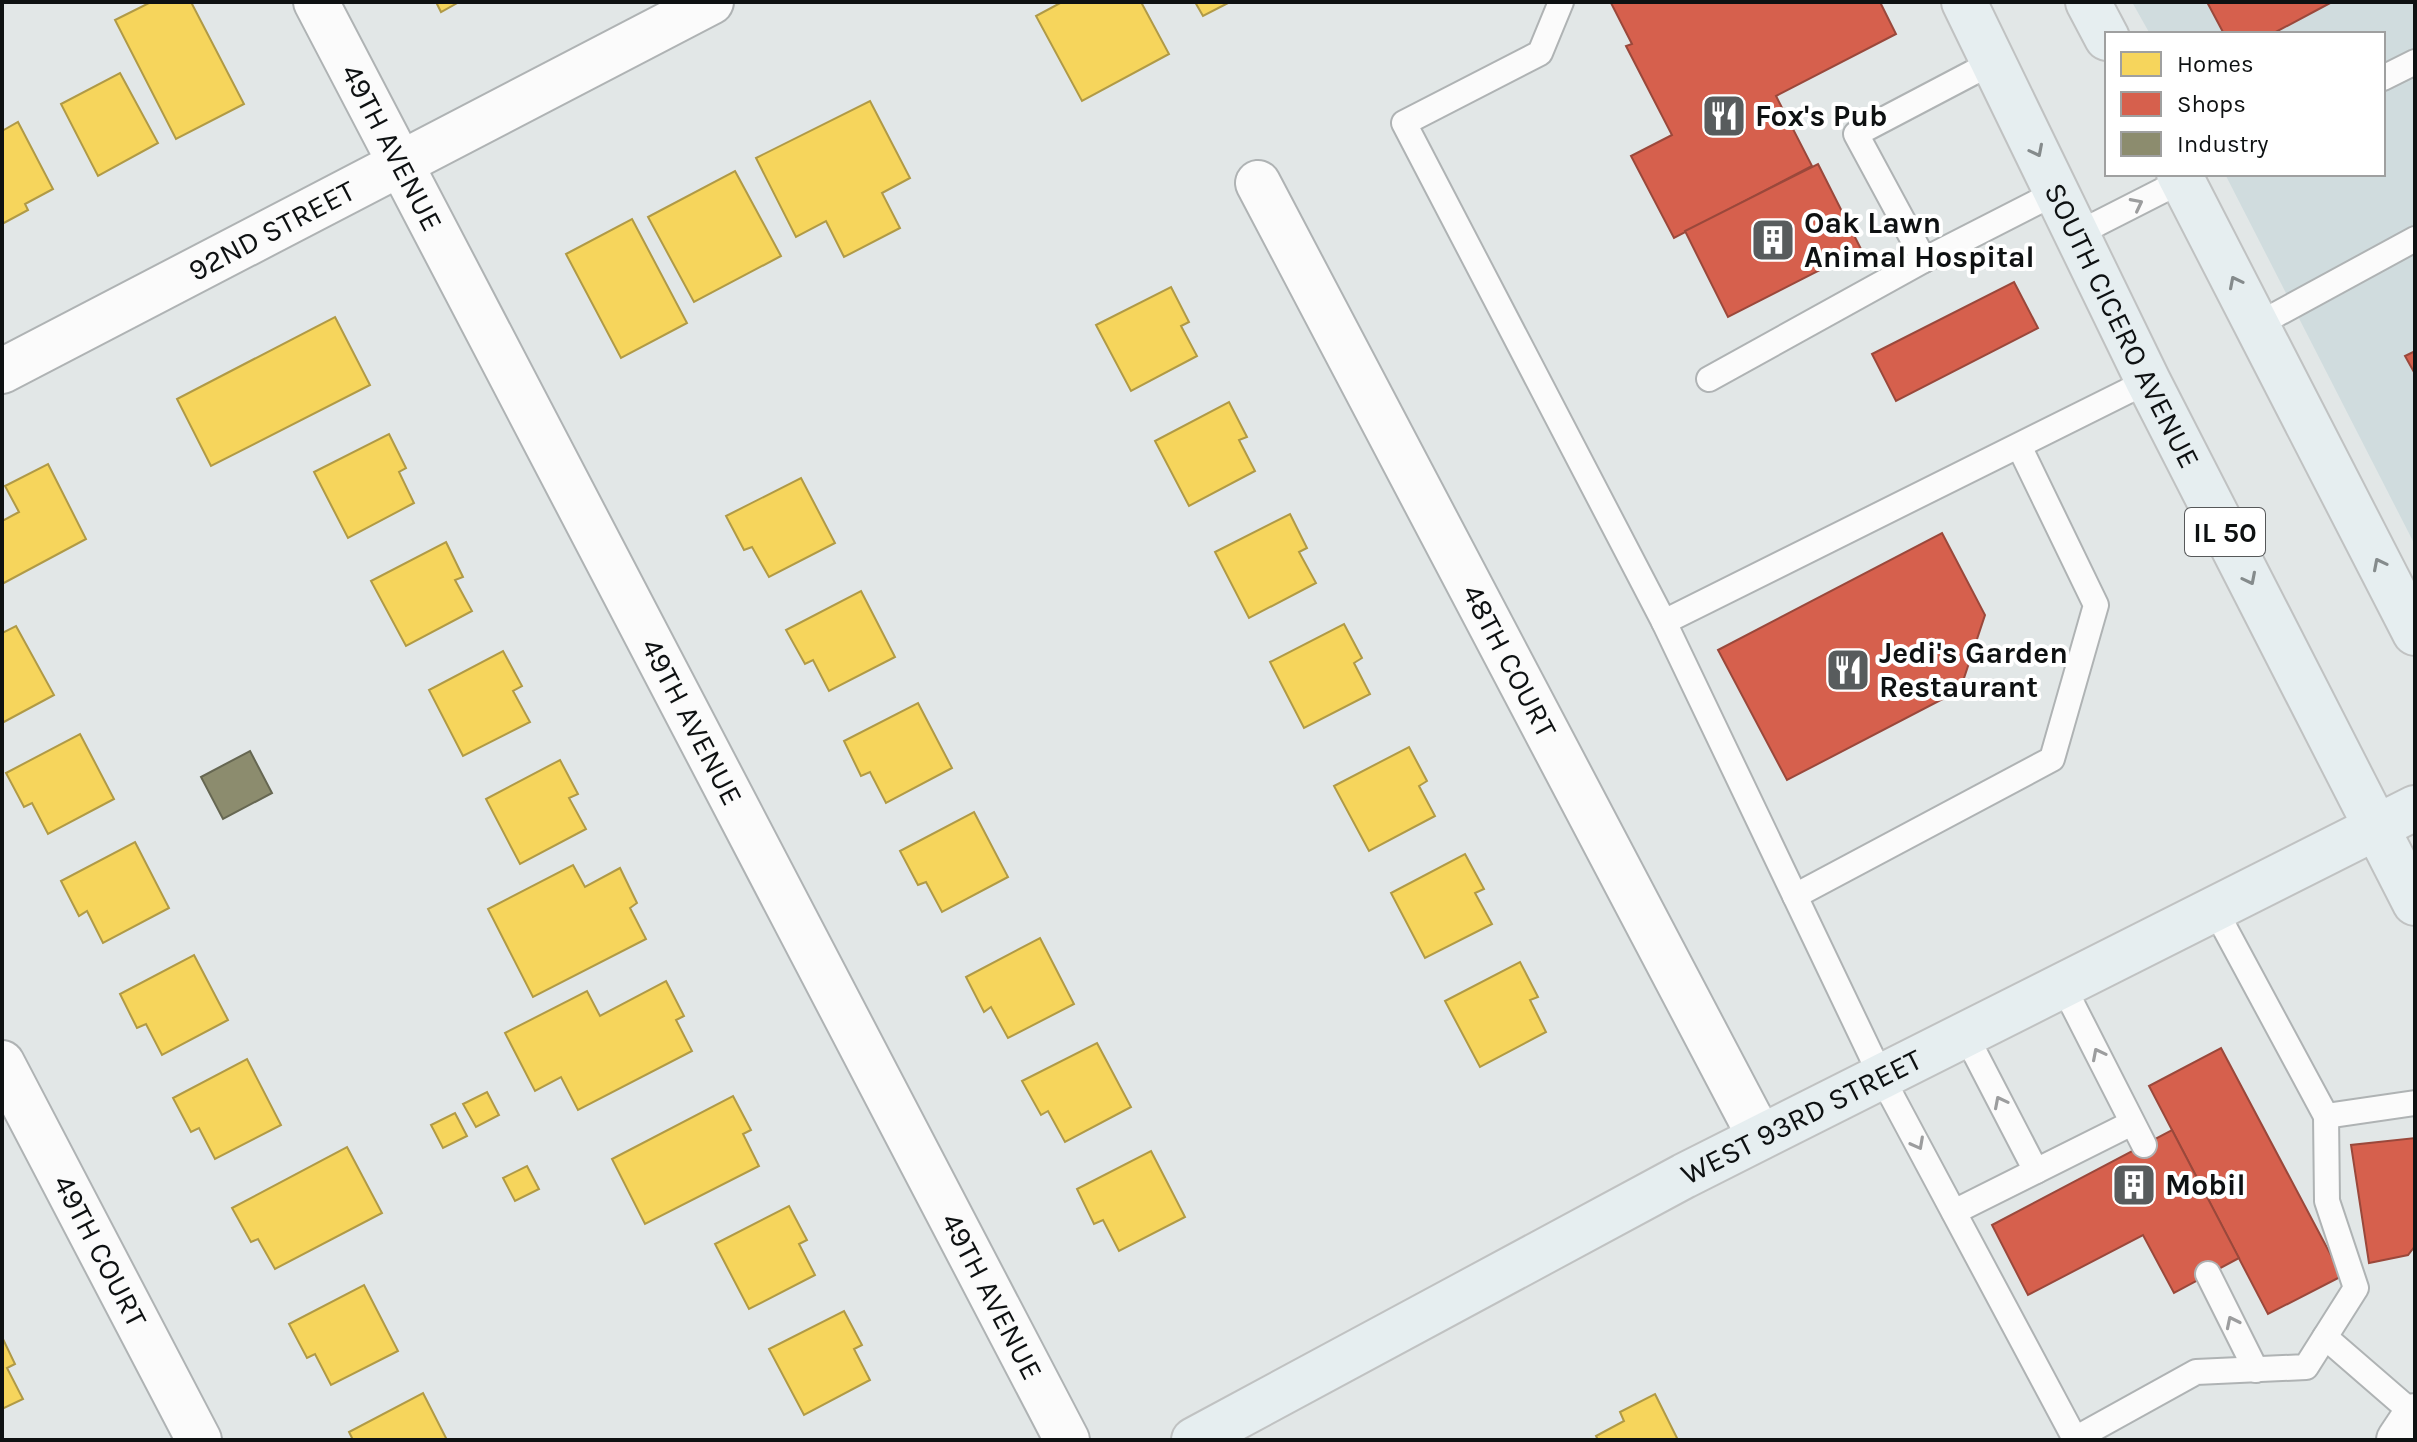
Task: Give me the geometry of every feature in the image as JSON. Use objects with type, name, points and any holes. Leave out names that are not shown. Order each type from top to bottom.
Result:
[{"type":"main road","name":"SOUTH CICERO AVENUE","points":[[1964,2],[2148,381],[2415,903]]},
{"type":"main road","points":[[2088,2],[2105,34]]},
{"type":"main road","points":[[2186,176],[2257,325],[2415,633]]},
{"type":"main road","name":"WEST 93RD STREET","points":[[1194,1440],[1760,1137],[2415,808]]},
{"type":"street","name":"49TH AVENUE","points":[[316,2],[1067,1440]]},
{"type":"street","name":"92ND STREET","points":[[2,371],[711,2]]},
{"type":"street","name":"48TH COURT","points":[[1258,183],[1760,1137]]},
{"type":"street","name":"49TH COURT","points":[[2,1063],[199,1440]]},
{"type":"lane","points":[[1561,2],[1540,53],[1404,123],[1664,622],[1881,1076],[2075,1439],[2196,1372],[2306,1367],[2356,1288],[2327,1201],[2326,1116],[2215,910]]},
{"type":"lane","points":[[1924,260],[1856,134],[1993,62]]},
{"type":"lane","points":[[2385,77],[2415,62]]},
{"type":"lane","points":[[2077,234],[2186,176]]},
{"type":"lane","points":[[1709,379],[1924,260],[2057,192]]},
{"type":"lane","points":[[2257,325],[2415,239]]},
{"type":"lane","points":[[1664,622],[2148,381]]},
{"type":"lane","points":[[1795,896],[2052,759],[2096,605],[2019,446]]},
{"type":"lane","points":[[2063,986],[2144,1145]]},
{"type":"lane","points":[[1965,1034],[2036,1171]]},
{"type":"lane","points":[[2326,1116],[2415,1103]]},
{"type":"lane","points":[[1954,1212],[2132,1123]]},
{"type":"lane","points":[[2208,1274],[2256,1370]]},
{"type":"lane","points":[[2325,1337],[2410,1428]]},
{"type":"shaded area","points":[[2132,2],[2415,2],[2415,545],[2226,176],[2385,176],[2385,32],[2149,32]]},
{"type":"building: Homes","points":[[151,2],[191,2],[244,104],[176,139],[115,20]]},
{"type":"building: Homes","points":[[436,2],[459,2],[441,12]]},
{"type":"building: Homes","points":[[1062,2],[1141,2],[1169,54],[1082,101],[1036,16]]},
{"type":"building: Homes","points":[[1195,2],[1230,2],[1203,16]]},
{"type":"building: Homes","points":[[120,73],[158,143],[98,176],[61,104]]},
{"type":"building: Homes","points":[[870,101],[910,178],[882,193],[900,228],[844,257],[826,221],[796,237],[756,158]]},
{"type":"building: Homes","points":[[18,122],[53,189],[25,204],[28,210],[2,224],[2,131]]},
{"type":"building: Homes","points":[[735,171],[781,256],[694,302],[648,217]]},
{"type":"building: Homes","points":[[632,219],[687,323],[621,358],[566,254]]},
{"type":"building: Homes","points":[[1171,287],[1189,322],[1181,326],[1197,356],[1131,391],[1096,325]]},
{"type":"building: Homes","points":[[335,317],[370,385],[211,466],[177,399]]},
{"type":"building: Homes","points":[[1229,402],[1247,437],[1239,440],[1255,471],[1189,506],[1155,441]]},
{"type":"building: Homes","points":[[389,434],[406,468],[399,472],[414,503],[348,538],[314,472]]},
{"type":"building: Homes","points":[[48,464],[86,539],[2,584],[2,521],[19,512],[5,486]]},
{"type":"building: Homes","points":[[801,478],[835,543],[769,577],[752,547],[744,550],[726,516]]},
{"type":"building: Homes","points":[[1290,514],[1307,548],[1299,552],[1316,583],[1249,618],[1215,552]]},
{"type":"building: Homes","points":[[446,542],[463,577],[455,580],[472,611],[406,646],[371,581]]},
{"type":"building: Homes","points":[[861,591],[895,657],[829,691],[813,660],[805,664],[786,630]]},
{"type":"building: Homes","points":[[1344,624],[1362,658],[1354,663],[1370,694],[1304,728],[1270,662]]},
{"type":"building: Homes","points":[[16,626],[54,695],[2,723],[2,633]]},
{"type":"building: Homes","points":[[503,651],[522,686],[513,691],[530,722],[463,756],[429,690]]},
{"type":"building: Homes","points":[[918,703],[952,768],[886,803],[870,772],[861,776],[844,741]]},
{"type":"building: Homes","points":[[80,734],[114,799],[48,834],[32,803],[24,807],[6,773]]},
{"type":"building: Homes","points":[[1409,747],[1427,781],[1419,786],[1435,816],[1369,851],[1334,786]]},
{"type":"building: Homes","points":[[560,760],[578,794],[569,798],[586,829],[520,864],[486,799]]},
{"type":"building: Homes","points":[[974,812],[1008,877],[942,912],[926,882],[918,885],[900,851]]},
{"type":"building: Homes","points":[[135,842],[169,908],[103,943],[87,911],[79,916],[61,881]]},
{"type":"building: Homes","points":[[1465,854],[1484,889],[1475,893],[1492,924],[1425,958],[1391,893]]},
{"type":"building: Homes","points":[[573,865],[585,887],[620,868],[637,903],[630,908],[646,939],[533,997],[488,909]]},
{"type":"building: Homes","points":[[1040,938],[1074,1004],[1008,1038],[991,1007],[984,1012],[966,977]]},
{"type":"building: Homes","points":[[194,955],[228,1020],[162,1055],[146,1024],[137,1028],[120,994]]},
{"type":"building: Homes","points":[[1520,962],[1538,997],[1530,1000],[1546,1032],[1480,1067],[1445,1001]]},
{"type":"building: Homes","points":[[666,981],[684,1016],[676,1020],[692,1051],[578,1110],[561,1077],[535,1091],[505,1033],[587,991],[600,1016]]},
{"type":"building: Homes","points":[[1097,1043],[1131,1107],[1065,1142],[1048,1111],[1041,1115],[1022,1081]]},
{"type":"building: Homes","points":[[247,1059],[281,1125],[215,1159],[199,1128],[191,1132],[173,1098]]},
{"type":"building: Homes","points":[[487,1092],[499,1115],[476,1127],[463,1104]]},
{"type":"building: Homes","points":[[733,1096],[751,1130],[743,1134],[759,1166],[645,1224],[612,1159]]},
{"type":"building: Homes","points":[[455,1113],[467,1136],[443,1148],[431,1125]]},
{"type":"building: Homes","points":[[347,1147],[382,1213],[275,1269],[258,1239],[251,1242],[232,1208]]},
{"type":"building: Homes","points":[[1151,1151],[1185,1217],[1119,1251],[1103,1220],[1094,1224],[1077,1189]]},
{"type":"building: Homes","points":[[527,1166],[539,1189],[515,1201],[503,1178]]},
{"type":"building: Homes","points":[[789,1206],[807,1240],[799,1244],[815,1275],[749,1309],[715,1244]]},
{"type":"building: Homes","points":[[364,1285],[398,1351],[331,1385],[315,1354],[307,1358],[289,1324]]},
{"type":"building: Homes","points":[[844,1311],[862,1345],[854,1349],[870,1380],[804,1415],[769,1349]]},
{"type":"building: Homes","points":[[2,1337],[15,1364],[7,1368],[23,1399],[2,1409]]},
{"type":"building: Homes","points":[[423,1393],[447,1440],[353,1440],[349,1432]]},
{"type":"building: Homes","points":[[1655,1394],[1678,1440],[1598,1440],[1596,1436],[1624,1421],[1620,1412]]},
{"type":"building: Shops","name":"Fox's Pub","points":[[1613,2],[1880,2],[1896,34],[1776,96],[1812,166],[1674,238],[1631,156],[1672,135],[1626,46],[1632,44]]},
{"type":"building: Shops","points":[[2207,2],[2332,2],[2276,32],[2223,32]]},
{"type":"building: Shops","name":"Oak Lawn Animal Hospital","points":[[1818,164],[1861,249],[1728,317],[1685,231]]},
{"type":"building: Shops","points":[[2014,282],[2038,328],[1896,401],[1872,354]]},
{"type":"building: Shops","points":[[2415,351],[2415,374],[2405,356]]},
{"type":"building: Shops","name":"Jedi's Garden Restaurant","points":[[1942,533],[1985,615],[1960,690],[1787,780],[1718,650]]},
{"type":"building: Shops","points":[[2221,1048],[2342,1276],[2268,1314],[2149,1086]]},
{"type":"building: Shops","name":"Mobil","points":[[2172,1130],[2239,1258],[2174,1293],[2143,1235],[2028,1295],[1992,1225]]},
{"type":"building: Shops","points":[[2415,1138],[2415,1246],[2408,1255],[2369,1263],[2351,1145]]},
{"type":"building: Industry","points":[[250,751],[272,793],[223,819],[201,777]]},
{"type":"place","name":"Fox's Pub","points":[[1724,116]]},
{"type":"place","name":"Oak Lawn Animal Hospital","points":[[1773,240]]},
{"type":"place","name":"Jedi's Garden Restaurant","points":[[1848,670]]},
{"type":"place","name":"Mobil","points":[[2134,1185]]}]
